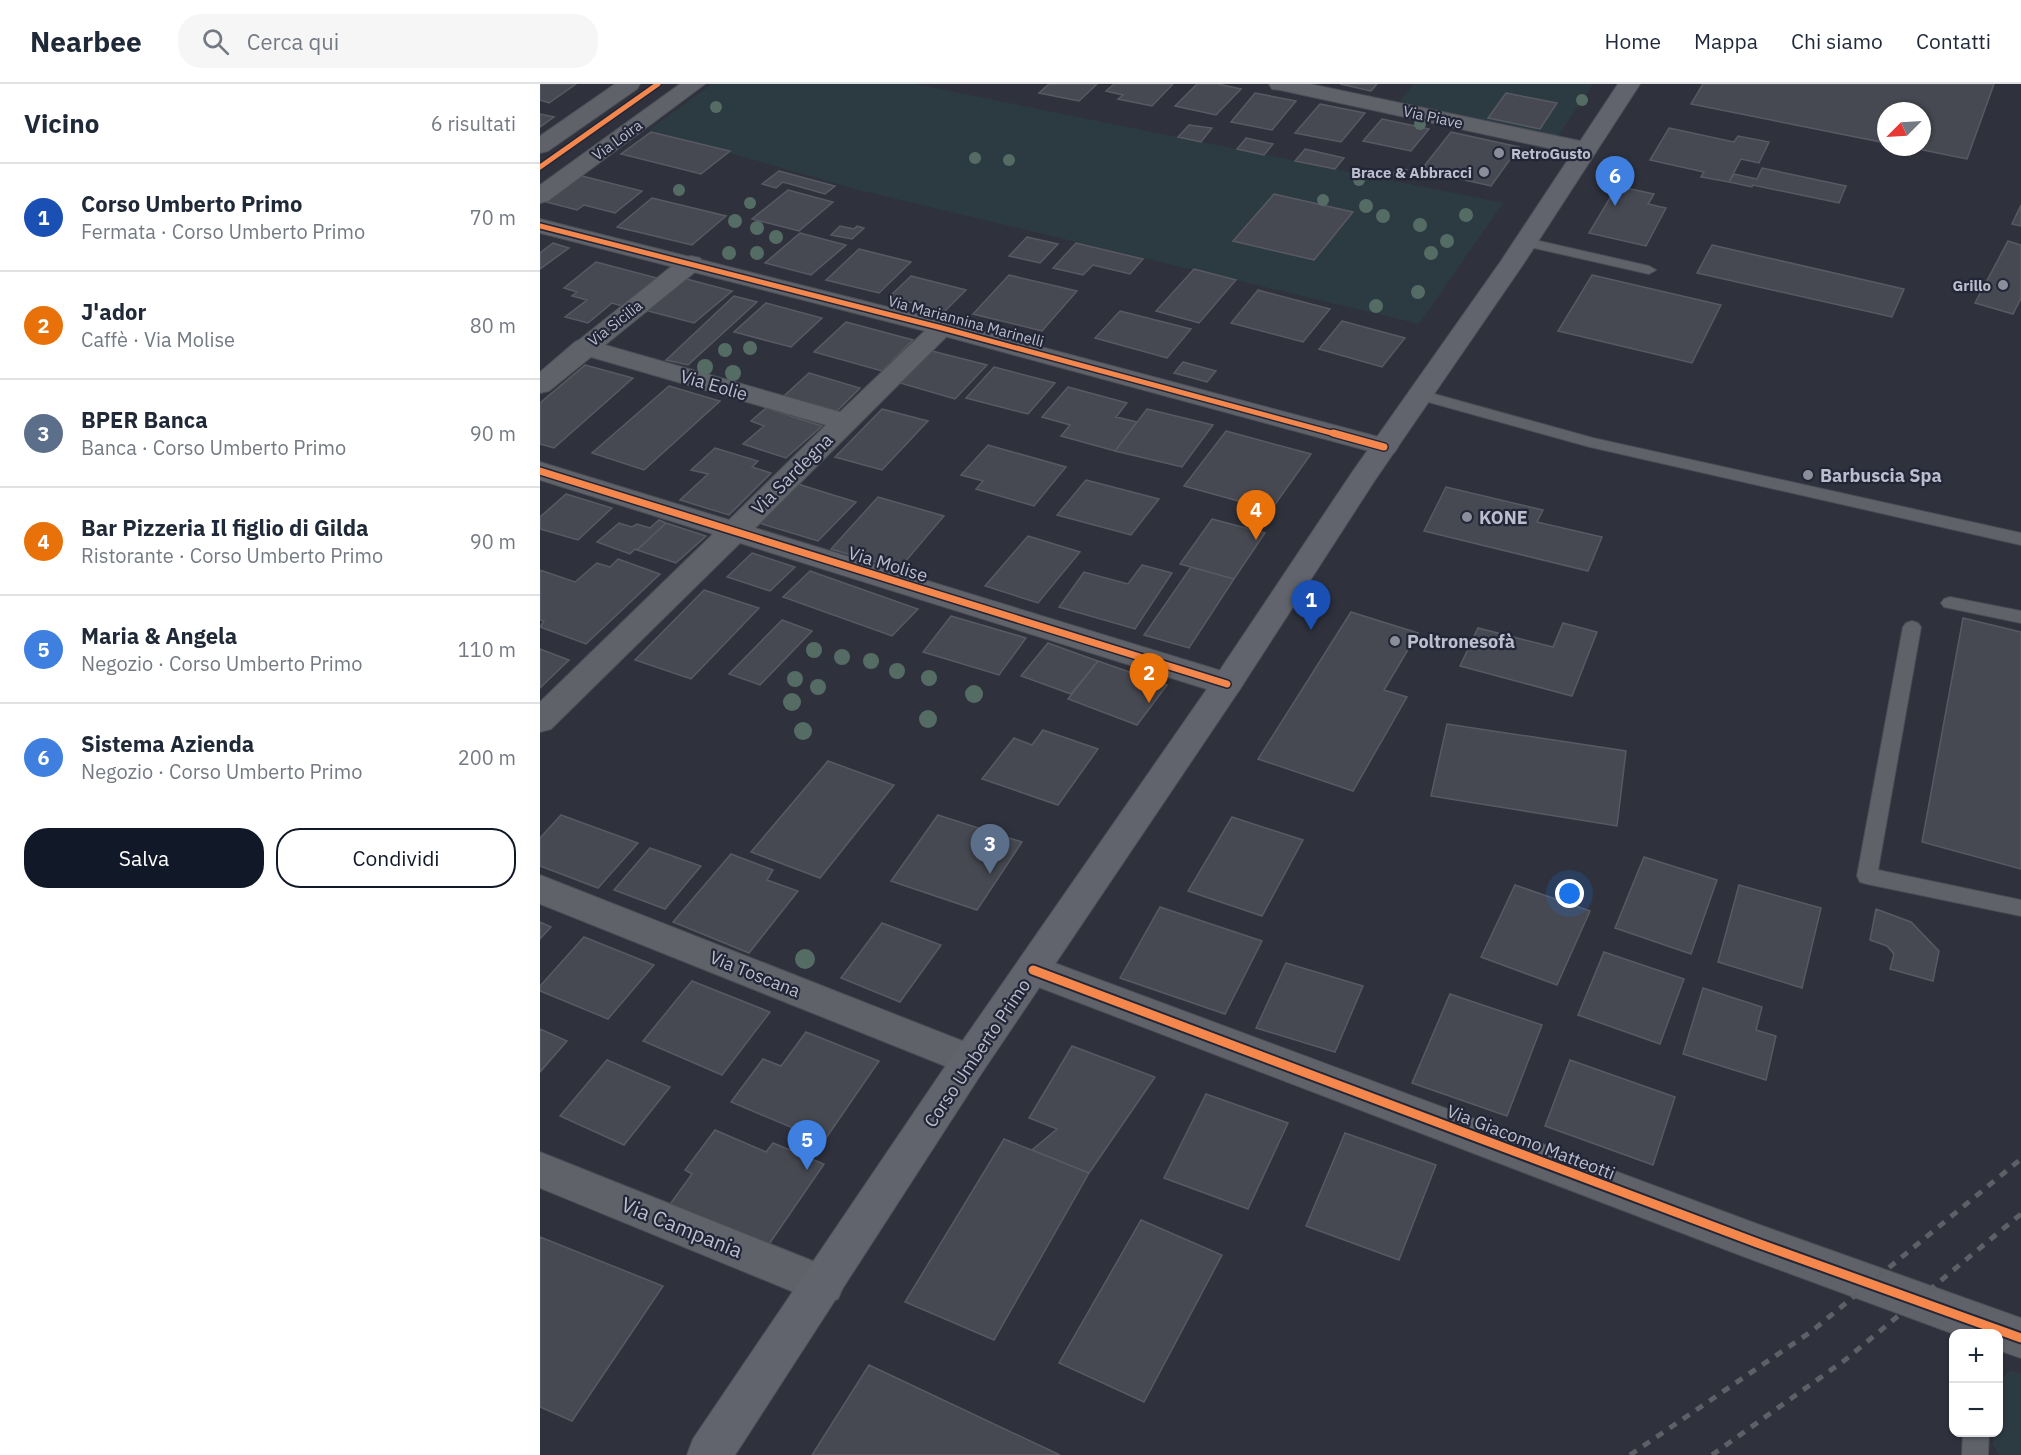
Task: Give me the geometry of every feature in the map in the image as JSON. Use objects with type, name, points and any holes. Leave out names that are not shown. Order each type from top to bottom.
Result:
[{"type":"main road","name":"Corso Umberto Primo","points":[[709,1455],[970,1060],[1227,684],[1384,447],[1526,242],[1629,84]]},
{"type":"street","points":[[540,146],[629,84]]},
{"type":"street","name":"Via Loira","points":[[540,196],[694,84]]},
{"type":"street","name":"Via Piave","points":[[1280,84],[1586,149]]},
{"type":"street","points":[[1380,105],[1397,84]]},
{"type":"street","name":"Via Mariannina Marinelli","points":[[540,226],[942,328],[1384,447]]},
{"type":"street","name":"Via Sicilia","points":[[540,385],[691,263]]},
{"type":"street","name":"Via Sardegna","points":[[540,721],[942,328]]},
{"type":"street","name":"Via Eolie","points":[[585,347],[844,422]]},
{"type":"street","name":"Via Molise","points":[[540,471],[1227,684]]},
{"type":"street","name":"Via Toscana","points":[[540,889],[970,1060]]},
{"type":"street","name":"Via Giacomo Matteotti","points":[[1033,970],[1760,1245],[2009,1343]]},
{"type":"street","name":"Via Campania","points":[[540,1170],[823,1285]]},
{"type":"lane","points":[[1526,242],[1648,270]]},
{"type":"lane","points":[[1420,395],[1590,442],[2021,539]]},
{"type":"lane","points":[[1950,603],[2021,617]]},
{"type":"lane","points":[[1912,627],[1867,876],[2021,908]]},
{"type":"lane","points":[[1975,1455],[1976,1437]]},
{"type":"shaded area","points":[[712,84],[915,84],[1503,203],[1419,324],[859,190],[649,130]]},
{"type":"shaded area","points":[[1414,84],[1593,84],[1558,136],[1398,103]]},
{"type":"shaded area","points":[[2010,1370],[2021,1374],[2021,1455],[1999,1455],[1993,1444],[1993,1437],[2003,1437],[2003,1380]]},
{"type":"building","points":[[540,84],[576,84],[549,103],[540,100]]},
{"type":"building","points":[[1049,84],[1097,84],[1079,101],[1039,93]]},
{"type":"building","points":[[1114,84],[1173,84],[1152,106],[1118,99],[1123,95],[1106,91]]},
{"type":"building","points":[[1197,84],[1218,84],[1241,89],[1216,115],[1175,106]]},
{"type":"building","points":[[1340,84],[1377,84],[1371,91]]},
{"type":"building","points":[[1703,84],[1994,84],[1967,159],[1931,152],[1931,102],[1877,102],[1877,141],[1691,104]]},
{"type":"building","points":[[1255,93],[1296,101],[1272,130],[1231,122]]},
{"type":"building","points":[[1506,93],[1557,103],[1540,129],[1488,118]]},
{"type":"building","points":[[1320,104],[1365,113],[1341,142],[1295,133]]},
{"type":"building","points":[[540,114],[554,117],[540,127]]},
{"type":"building","points":[[1382,119],[1429,129],[1411,151],[1363,141]]},
{"type":"building","points":[[1189,125],[1212,128],[1201,142],[1178,137]]},
{"type":"building","points":[[1669,128],[1734,142],[1738,136],[1769,142],[1759,163],[1741,159],[1729,182],[1701,177],[1704,172],[1650,160]]},
{"type":"building","points":[[651,132],[730,151],[701,174],[621,154]]},
{"type":"building","points":[[1451,132],[1519,147],[1491,186],[1421,170]]},
{"type":"building","points":[[1246,138],[1273,144],[1264,155],[1237,149]]},
{"type":"building","points":[[1305,149],[1344,158],[1335,169],[1295,161]]},
{"type":"building","points":[[1398,168],[1407,170],[1401,177],[1392,175]]},
{"type":"building","points":[[1762,168],[1846,186],[1839,203],[1729,182],[1734,174],[1757,179]]},
{"type":"building","points":[[779,171],[835,186],[825,194],[783,182],[776,188],[762,184]]},
{"type":"building","points":[[582,176],[642,191],[615,213],[584,205],[577,210],[546,202]]},
{"type":"building","points":[[1617,186],[1654,194],[1648,204],[1666,208],[1646,246],[1589,233]]},
{"type":"building","points":[[788,190],[833,202],[799,231],[752,219]]},
{"type":"building","points":[[1274,194],[1353,212],[1314,260],[1233,241]]},
{"type":"building","points":[[652,198],[726,216],[692,245],[617,227]]},
{"type":"building","points":[[2021,205],[2021,226],[2012,224]]},
{"type":"building","points":[[840,226],[854,229],[857,226],[864,228],[852,239],[831,235]]},
{"type":"building","points":[[800,233],[846,245],[811,275],[765,263]]},
{"type":"building","points":[[1027,237],[1058,244],[1040,263],[1009,256]]},
{"type":"building","name":"Grillo","points":[[2008,241],[2021,245],[2021,298],[2013,314],[1975,303]]},
{"type":"building","points":[[553,243],[569,248],[540,269],[540,253]]},
{"type":"building","points":[[1076,243],[1143,259],[1130,274],[1093,265],[1083,275],[1053,268]]},
{"type":"building","points":[[1712,245],[1904,289],[1892,317],[1697,273]]},
{"type":"building","points":[[859,249],[911,262],[879,293],[826,280]]},
{"type":"building","points":[[596,262],[657,278],[622,306],[612,303],[588,323],[565,317],[587,300],[572,296],[577,292],[564,288]]},
{"type":"building","points":[[1194,269],[1236,280],[1199,323],[1156,311]]},
{"type":"building","points":[[1009,275],[1077,291],[1042,331],[973,314]]},
{"type":"building","points":[[1592,275],[1721,305],[1692,363],[1558,331]]},
{"type":"building","points":[[911,276],[966,290],[945,311],[889,297]]},
{"type":"building","points":[[683,278],[732,291],[694,323],[644,310]]},
{"type":"building","points":[[1258,290],[1330,309],[1303,342],[1231,323]]},
{"type":"building","points":[[734,296],[757,302],[688,365],[666,360]]},
{"type":"building","points":[[766,303],[822,318],[791,347],[734,332]]},
{"type":"building","points":[[1120,311],[1191,329],[1167,358],[1095,338]]},
{"type":"building","points":[[1342,321],[1405,338],[1382,367],[1319,349]]},
{"type":"building","points":[[846,322],[913,340],[882,371],[814,352]]},
{"type":"building","points":[[932,351],[987,365],[955,399],[900,383]]},
{"type":"building","points":[[1183,362],[1216,371],[1207,382],[1174,373]]},
{"type":"building","points":[[585,365],[633,378],[554,448],[540,444],[540,403]]},
{"type":"building","points":[[994,367],[1055,383],[1028,414],[966,398]]},
{"type":"building","points":[[809,373],[860,388],[837,411],[784,396]]},
{"type":"building","points":[[669,386],[720,401],[644,470],[592,453]]},
{"type":"building","points":[[1068,387],[1127,403],[1116,417],[1137,422],[1115,451],[1061,436],[1070,425],[1042,417]]},
{"type":"building","points":[[766,408],[822,426],[786,458],[743,444],[764,426],[751,421]]},
{"type":"building","points":[[882,409],[928,421],[882,470],[835,457]]},
{"type":"building","points":[[1147,409],[1213,425],[1182,467],[1115,451]]},
{"type":"building","points":[[1226,431],[1311,454],[1271,510],[1184,486]]},
{"type":"building","points":[[988,445],[1066,467],[1034,506],[976,489],[983,481],[961,475]]},
{"type":"building","points":[[715,448],[758,461],[752,467],[771,473],[729,515],[680,500],[708,474],[691,470]]},
{"type":"building","points":[[1086,480],[1159,499],[1131,535],[1057,515]]},
{"type":"building","points":[[798,484],[856,502],[818,541],[759,523]]},
{"type":"building","points":[[1446,487],[1543,510],[1537,522],[1602,537],[1588,571],[1424,531]]},
{"type":"building","points":[[566,494],[612,508],[578,540],[540,529],[540,517]]},
{"type":"building","points":[[878,497],[944,516],[899,569],[831,549]]},
{"type":"building","points":[[1212,519],[1265,533],[1234,579],[1180,564]]},
{"type":"building","points":[[659,520],[666,523],[630,554],[597,542],[619,523],[632,527],[637,524],[650,528]]},
{"type":"building","points":[[666,523],[706,536],[676,563],[637,550]]},
{"type":"building","points":[[1028,536],[1080,552],[1038,603],[985,586]]},
{"type":"building","points":[[752,553],[795,567],[770,591],[727,577]]},
{"type":"building","points":[[618,559],[660,574],[586,644],[540,627],[544,621],[540,620],[540,570],[575,582],[597,563],[610,567]]},
{"type":"building","points":[[1142,565],[1172,573],[1135,629],[1059,607],[1084,572],[1128,584]]},
{"type":"building","points":[[1191,567],[1234,579],[1189,648],[1144,635]]},
{"type":"building","points":[[810,571],[918,609],[892,636],[783,597]]},
{"type":"building","points":[[704,590],[759,608],[691,679],[635,660]]},
{"type":"building","points":[[1351,612],[1418,633],[1384,690],[1407,697],[1353,791],[1258,759]]},
{"type":"building","points":[[951,616],[1026,638],[999,675],[923,652]]},
{"type":"building","points":[[1963,618],[2021,632],[2021,869],[1922,842]]},
{"type":"building","points":[[782,620],[812,631],[760,685],[729,674]]},
{"type":"building","points":[[1563,623],[1597,632],[1572,696],[1460,666],[1478,628],[1553,647]]},
{"type":"building","points":[[1048,643],[1098,661],[1071,694],[1021,676]]},
{"type":"building","points":[[540,649],[569,660],[540,688]]},
{"type":"building","points":[[1098,661],[1167,685],[1137,725],[1068,699]]},
{"type":"building","points":[[1447,724],[1626,751],[1617,826],[1431,796]]},
{"type":"building","points":[[1043,730],[1098,749],[1058,805],[982,779],[1014,738],[1032,745]]},
{"type":"building","points":[[828,761],[894,785],[820,878],[751,852]]},
{"type":"building","points":[[561,815],[638,843],[598,888],[540,866],[540,838]]},
{"type":"building","points":[[938,815],[1022,842],[977,910],[891,881]]},
{"type":"building","points":[[1232,817],[1303,840],[1262,916],[1188,891]]},
{"type":"building","points":[[650,848],[701,866],[665,909],[614,890]]},
{"type":"building","points":[[731,854],[773,870],[767,880],[798,891],[749,953],[673,922]]},
{"type":"building","points":[[1644,857],[1717,880],[1691,954],[1615,928]]},
{"type":"building","points":[[1515,885],[1590,911],[1557,985],[1481,957]]},
{"type":"building","points":[[1739,885],[1821,908],[1802,988],[1718,962]]},
{"type":"building","points":[[1160,907],[1262,941],[1225,1014],[1120,978]]},
{"type":"building","points":[[1876,909],[1911,922],[1939,951],[1933,981],[1890,969],[1894,954],[1887,946],[1870,940]]},
{"type":"building","points":[[540,922],[551,927],[540,939]]},
{"type":"building","points":[[882,923],[941,945],[900,1002],[841,978]]},
{"type":"building","points":[[584,937],[654,965],[608,1019],[540,991],[540,986]]},
{"type":"building","points":[[1604,952],[1684,979],[1660,1044],[1578,1015]]},
{"type":"building","points":[[1286,963],[1363,986],[1335,1052],[1256,1028]]},
{"type":"building","points":[[692,981],[770,1012],[722,1075],[643,1041]]},
{"type":"building","points":[[1703,988],[1762,1007],[1756,1030],[1776,1036],[1766,1080],[1683,1054]]},
{"type":"building","points":[[1450,994],[1542,1025],[1507,1116],[1412,1083]]},
{"type":"building","points":[[540,1029],[567,1041],[540,1072]]},
{"type":"building","points":[[806,1032],[879,1061],[824,1141],[731,1102],[763,1059],[781,1066]]},
{"type":"building","points":[[1072,1046],[1155,1077],[1089,1173],[1032,1150],[1057,1129],[1029,1118]]},
{"type":"building","points":[[607,1060],[670,1087],[624,1145],[560,1116]]},
{"type":"building","points":[[1570,1060],[1675,1097],[1653,1165],[1545,1126]]},
{"type":"building","points":[[1206,1094],[1288,1123],[1248,1209],[1164,1178]]},
{"type":"building","points":[[715,1130],[766,1152],[773,1143],[824,1164],[765,1250],[668,1207],[692,1174],[685,1170]]},
{"type":"building","points":[[1345,1133],[1436,1165],[1399,1260],[1306,1226]]},
{"type":"building","points":[[1004,1139],[1089,1173],[994,1340],[905,1302]]},
{"type":"building","points":[[1141,1220],[1222,1255],[1144,1402],[1059,1363]]},
{"type":"building","points":[[540,1237],[663,1286],[572,1421],[540,1407]]},
{"type":"building","points":[[869,1365],[1060,1455],[812,1455]]},
{"type":"railway","points":[[1630,1455],[1812,1331],[2021,1159]]},
{"type":"railway","points":[[1712,1455],[1845,1360],[2021,1214]]},
{"type":"cycle path","points":[[540,167],[658,84]]},
{"type":"cycle path","points":[[540,226],[942,328],[1384,447]]},
{"type":"cycle path","points":[[540,471],[1227,684]]},
{"type":"cycle path","points":[[1033,970],[1760,1244],[2021,1338]]},
{"type":"place","name":"RetroGusto","points":[[1499,153]]},
{"type":"place","name":"Brace & Abbracci","points":[[1484,172]]},
{"type":"place","name":"Sistema Azienda","points":[[1615,206]]},
{"type":"place","name":"Grillo","points":[[2003,285]]},
{"type":"place","name":"Barbuscia Spa","points":[[1808,475]]},
{"type":"place","name":"KONE","points":[[1467,517]]},
{"type":"place","name":"Bar Pizzeria Il figlio di Gilda","points":[[1256,540]]},
{"type":"place","name":"Corso Umberto Primo","points":[[1311,630]]},
{"type":"place","name":"Poltronesofà","points":[[1395,641]]},
{"type":"place","name":"J'ador","points":[[1149,703]]},
{"type":"place","name":"BPER Banca","points":[[990,874]]},
{"type":"place","name":"Maria & Angela","points":[[807,1170]]}]
